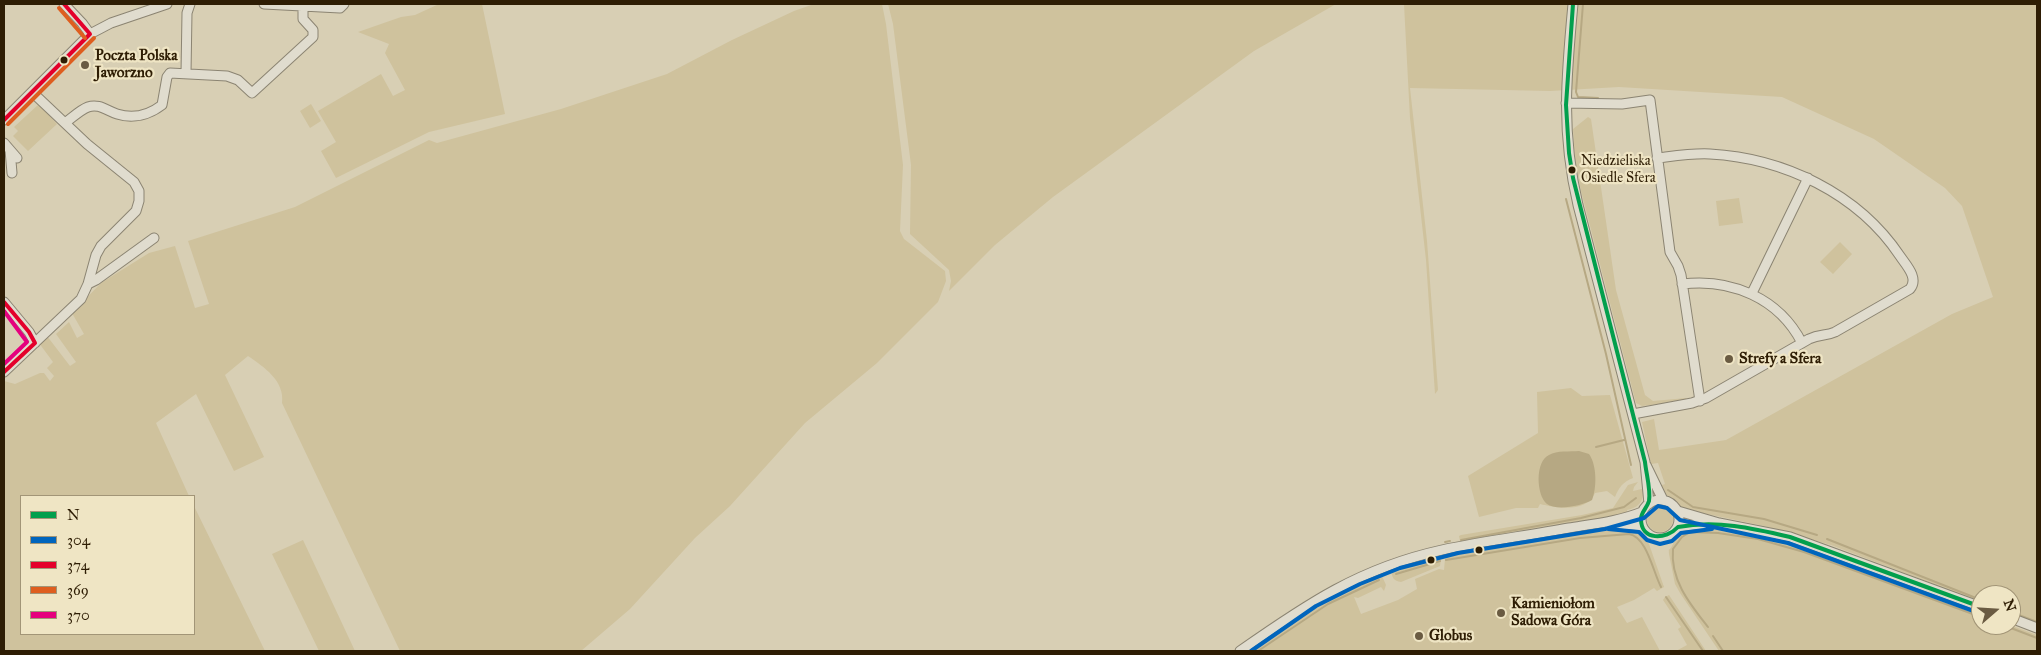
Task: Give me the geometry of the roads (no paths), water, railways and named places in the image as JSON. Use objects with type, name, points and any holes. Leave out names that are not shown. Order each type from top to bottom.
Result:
[{"type":"street","points":[[64,4],[90,34]]},
{"type":"street","points":[[4,120],[90,34],[111,23],[167,4]]},
{"type":"street","points":[[186,74],[190,4]]},
{"type":"street","points":[[264,4],[340,8],[344,4]]},
{"type":"street","points":[[1573,4],[1566,103],[1568,146],[1573,183],[1645,462],[1663,500]]},
{"type":"street","points":[[65,123],[88,107],[98,106],[119,115],[145,115],[162,105],[167,77],[170,74],[227,76],[238,80],[252,93],[313,37],[313,30],[303,19],[303,5]]},
{"type":"street","points":[[4,372],[81,299],[88,284],[96,255],[101,246],[136,211],[139,202],[139,191],[134,182],[110,164],[32,92]]},
{"type":"street","points":[[1566,103],[1622,104],[1650,100],[1656,158],[1670,252],[1678,266],[1682,284],[1700,401]]},
{"type":"street","points":[[7,146],[17,158]]},
{"type":"street","points":[[7,146],[12,173]]},
{"type":"street","points":[[1632,414],[1700,401],[1819,334],[1829,335],[1835,332],[1910,289],[1914,280],[1896,250],[1872,223],[1850,204],[1808,178],[1778,166],[1744,158],[1708,154],[1656,158]]},
{"type":"street","points":[[1752,293],[1808,178]]},
{"type":"street","points":[[88,284],[154,238]]},
{"type":"street","points":[[1682,284],[1715,283],[1752,293],[1785,318],[1802,343]]},
{"type":"street","points":[[4,302],[29,332],[35,343]]},
{"type":"street","points":[[1645,462],[1648,504]]},
{"type":"street","points":[[1678,511],[1678,527],[1670,536],[1661,538],[1650,535],[1642,526],[1642,512],[1648,504],[1656,500],[1663,500],[1671,503],[1678,511],[1719,523],[1790,537],[1971,603]]},
{"type":"street","points":[[1240,651],[1319,598],[1357,578],[1398,562],[1457,547],[1603,523],[1642,512]]},
{"type":"street","points":[[1603,523],[1642,526]]},
{"type":"street","points":[[1678,527],[1719,523]]},
{"type":"street","points":[[2021,622],[2037,628]]},
{"type":"waterway","points":[[1583,4],[1576,92],[1578,97],[1598,98]]},
{"type":"waterway","points":[[1566,199],[1606,354],[1631,465]]},
{"type":"waterway","points":[[1596,447],[1624,440]]},
{"type":"waterway","points":[[1668,490],[1693,507],[1764,519],[1817,535]]},
{"type":"waterway","points":[[1461,540],[1581,518],[1624,507],[1636,498]]},
{"type":"waterway","points":[[1708,627],[1683,591],[1675,571],[1673,549],[1682,537],[1690,532],[1718,533],[1758,539],[1804,552],[1971,613]]},
{"type":"waterway","points":[[1446,560],[1580,538],[1629,534],[1640,541],[1645,548],[1661,587]]},
{"type":"waterway","points":[[1827,539],[1971,596]]},
{"type":"waterway","points":[[1445,542],[1450,541]]},
{"type":"waterway","points":[[1396,574],[1440,561]]},
{"type":"waterway","points":[[1258,651],[1328,604],[1379,580]]},
{"type":"waterway","points":[[1666,597],[1703,651]]},
{"type":"waterway","points":[[2021,616],[2037,622]]},
{"type":"waterway","points":[[2021,632],[2037,638]]},
{"type":"waterway","points":[[1713,636],[1723,651]]},
{"type":"place","name":"Poczta Polska Jaworzno","points":[[85,65]]},
{"type":"place","name":"Niedzieliska Osiedle Sfera","points":[[1572,170]]},
{"type":"place","name":"Strefy a Sfera","points":[[1729,359]]},
{"type":"place","name":"Kamieniołom Sadowa Góra","points":[[1501,613]]},
{"type":"place","name":"Globus","points":[[1419,636]]}]
